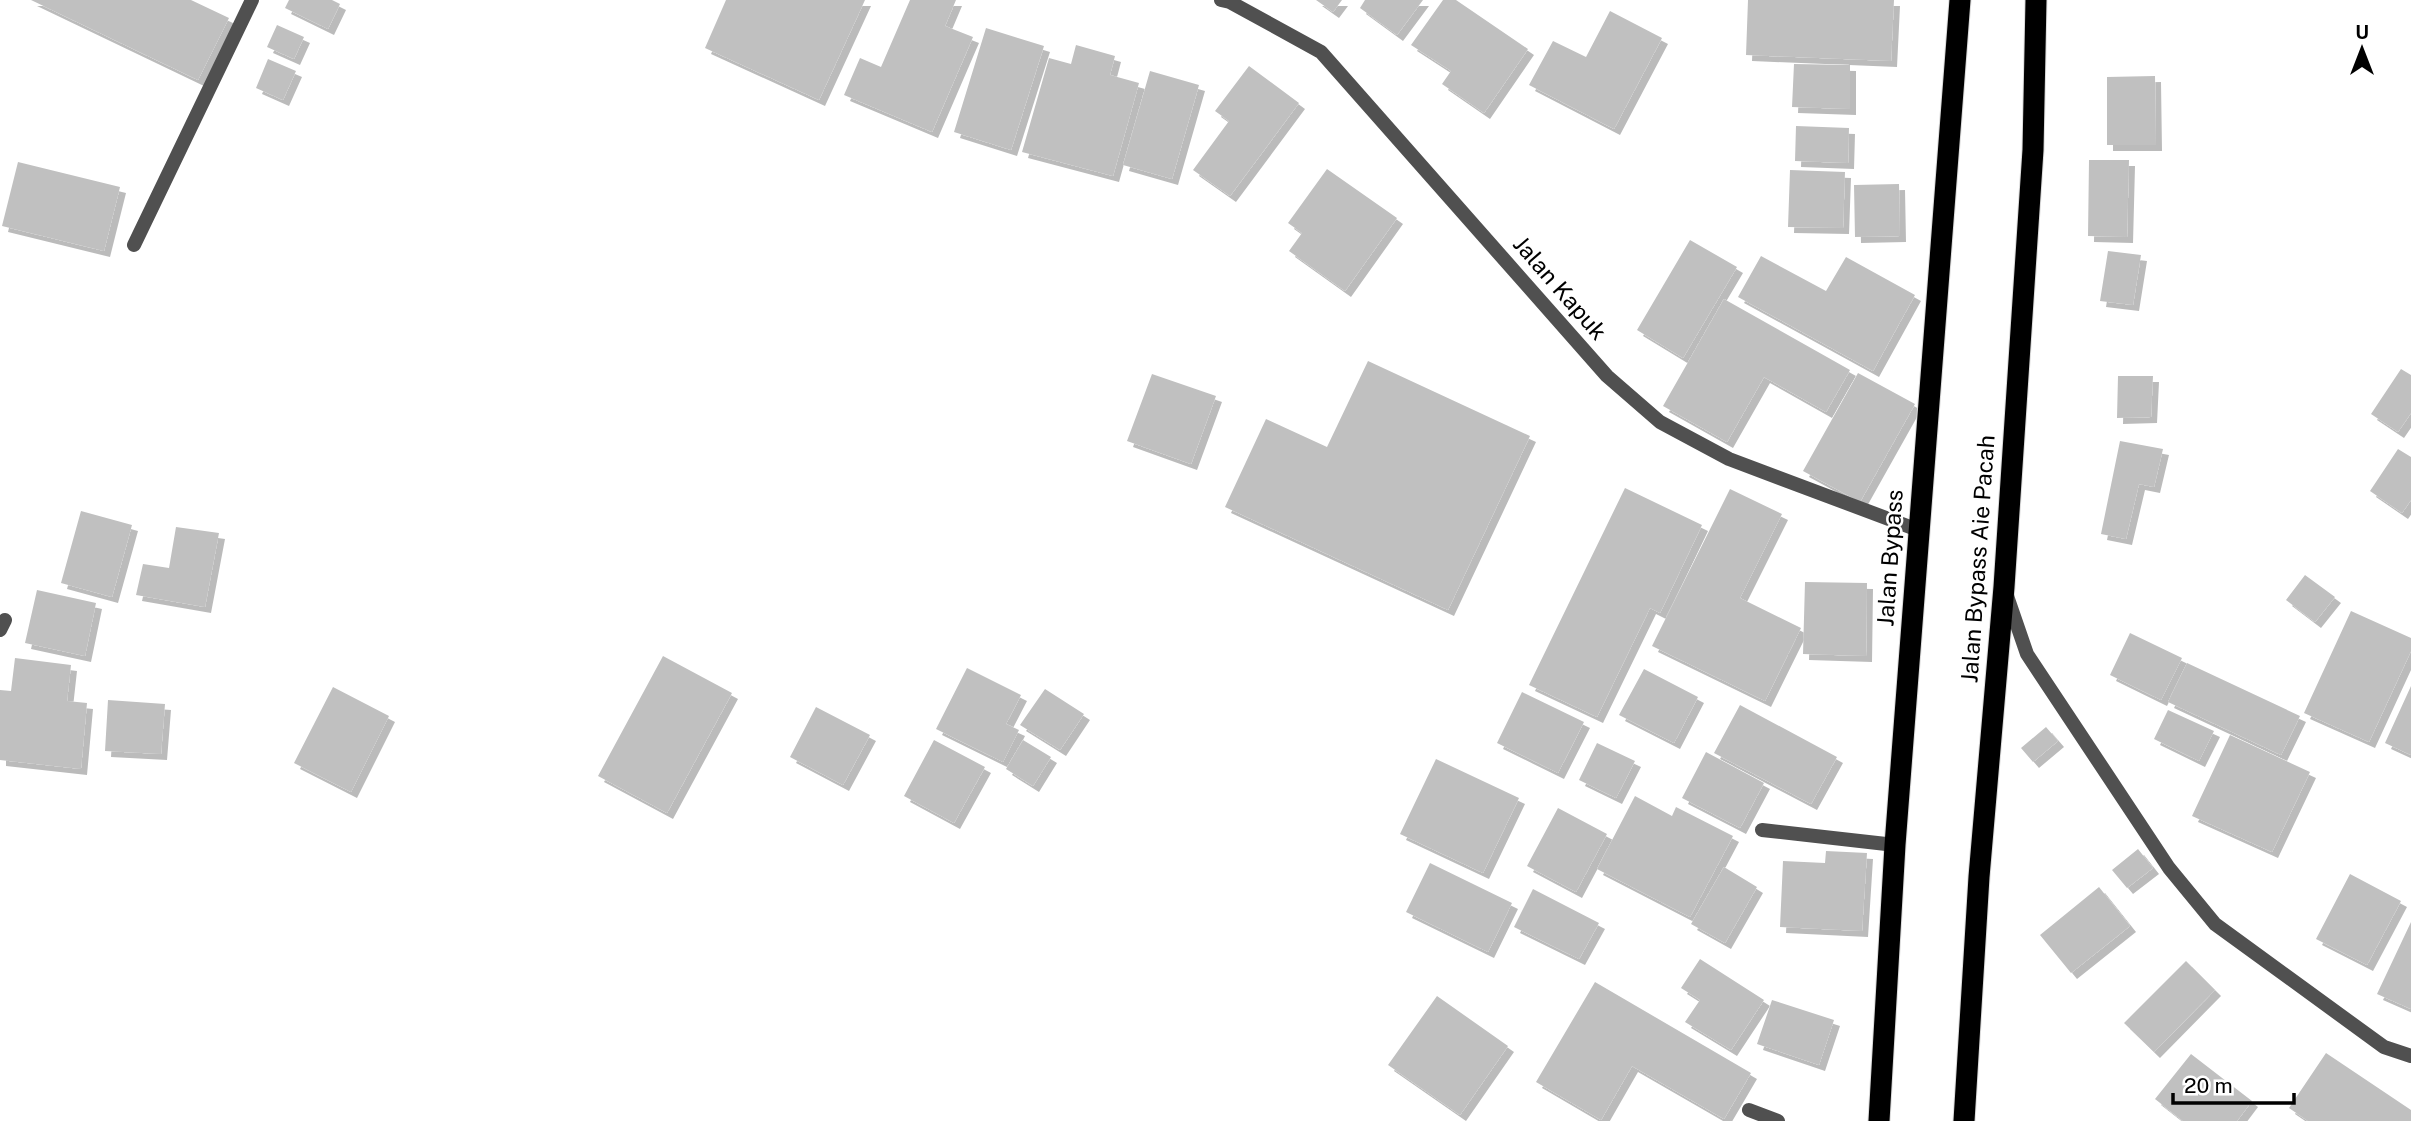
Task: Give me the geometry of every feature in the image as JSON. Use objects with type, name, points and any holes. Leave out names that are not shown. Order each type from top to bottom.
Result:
[{"type":"highway","name":"Jalan Bypass","points":[[1879,1121],[1895,845],[1960,0]]},
{"type":"highway","name":"Jalan Bypass Aie Pacah","points":[[1964,1121],[1979,877],[2004,587],[2034,150],[2036,0]]},
{"type":"street","points":[[134,245],[252,0]]},
{"type":"street","name":"Jalan Kapuk","points":[[1221,0],[1230,2],[1321,52],[1607,376],[1660,422],[1729,459],[1918,530]]},
{"type":"street","points":[[2004,587],[2027,654],[2169,868],[2215,924],[2384,1047],[2411,1056]]},
{"type":"street","points":[[1762,830],[1895,845]]},
{"type":"street","points":[[1749,1110],[1778,1121]]},
{"type":"building","points":[[31,0],[191,0],[229,18],[198,80]]},
{"type":"building","points":[[289,0],[332,0],[340,4],[328,29],[285,8]]},
{"type":"building","points":[[726,0],[865,0],[819,100],[705,48]]},
{"type":"building","points":[[910,0],[956,0],[945,26],[973,37],[932,132],[844,95],[860,58],[881,67]]},
{"type":"building","points":[[1316,0],[1342,0],[1333,12]]},
{"type":"building","points":[[1365,0],[1423,0],[1397,35],[1360,8]]},
{"type":"building","points":[[1443,0],[1456,0],[1528,49],[1484,113],[1442,84],[1451,71],[1411,45]]},
{"type":"building","points":[[1748,0],[1894,0],[1891,61],[1746,55]]},
{"type":"building","points":[[1610,11],[1662,38],[1614,129],[1529,85],[1553,41],[1586,57]]},
{"type":"building","points":[[277,25],[304,37],[294,59],[267,47]]},
{"type":"building","points":[[986,28],[1044,46],[1011,150],[954,132]]},
{"type":"building","points":[[1076,45],[1115,56],[1110,75],[1139,83],[1113,176],[1022,152],[1049,58],[1071,64]]},
{"type":"building","points":[[268,59],[296,71],[283,100],[256,88]]},
{"type":"building","points":[[1794,64],[1850,65],[1850,109],[1792,107]]},
{"type":"building","points":[[1249,66],[1299,103],[1230,196],[1193,170],[1229,121],[1215,111]]},
{"type":"building","points":[[1150,71],[1199,85],[1172,179],[1123,165]]},
{"type":"building","points":[[2155,76],[2156,145],[2107,145],[2107,77]]},
{"type":"building","points":[[1796,126],[1849,128],[1848,163],[1795,161]]},
{"type":"building","points":[[2089,160],[2129,160],[2127,237],[2088,236]]},
{"type":"building","points":[[18,162],[120,187],[104,251],[2,226]]},
{"type":"building","points":[[1327,169],[1397,218],[1345,291],[1289,251],[1302,233],[1288,223]]},
{"type":"building","points":[[1790,170],[1845,172],[1843,228],[1788,227]]},
{"type":"building","points":[[1899,184],[1900,236],[1855,237],[1854,185]]},
{"type":"building","points":[[1690,240],[1737,267],[1683,358],[1637,330]]},
{"type":"building","points":[[2108,251],[2141,255],[2133,305],[2100,301]]},
{"type":"building","points":[[1761,256],[1826,291],[1846,257],[1915,295],[1873,371],[1738,297]]},
{"type":"building","points":[[1724,299],[1850,370],[1826,412],[1764,377],[1727,442],[1663,406]]},
{"type":"building","points":[[1368,361],[1530,436],[1448,610],[1225,507],[1266,419],[1327,447]]},
{"type":"building","points":[[2401,369],[2411,375],[2411,413],[2398,432],[2371,414]]},
{"type":"building","points":[[1858,373],[1915,404],[1860,502],[1803,471]]},
{"type":"building","points":[[1152,374],[1216,396],[1191,464],[1127,441]]},
{"type":"building","points":[[2118,376],[2153,376],[2151,417],[2117,418]]},
{"type":"building","points":[[2120,441],[2163,449],[2154,487],[2139,484],[2126,539],[2101,534]]},
{"type":"building","points":[[2398,449],[2411,457],[2411,500],[2402,513],[2370,491]]},
{"type":"building","points":[[1625,488],[1702,525],[1660,613],[1650,608],[1597,717],[1529,685]]},
{"type":"building","points":[[1730,489],[1782,514],[1740,598],[1801,628],[1765,701],[1652,646]]},
{"type":"building","points":[[81,511],[132,525],[112,597],[61,583]]},
{"type":"building","points":[[176,527],[219,533],[205,607],[136,595],[143,564],[169,568]]},
{"type":"building","points":[[2305,575],[2335,597],[2315,622],[2286,600]]},
{"type":"building","points":[[1805,582],[1867,583],[1866,656],[1803,654]]},
{"type":"building","points":[[37,590],[96,603],[85,656],[25,643]]},
{"type":"building","points":[[2351,611],[2411,638],[2411,651],[2369,742],[2304,713]]},
{"type":"building","points":[[2130,633],[2182,658],[2161,700],[2110,675]]},
{"type":"building","points":[[663,656],[732,693],[667,813],[598,776]]},
{"type":"building","points":[[15,658],[71,665],[67,701],[87,703],[81,769],[0,760],[0,690],[11,691]]},
{"type":"building","points":[[2187,663],[2300,716],[2281,755],[2168,702]]},
{"type":"building","points":[[967,668],[1021,695],[1006,724],[1019,730],[1003,762],[936,729]]},
{"type":"building","points":[[1644,669],[1698,697],[1674,743],[1619,715]]},
{"type":"building","points":[[2411,686],[2411,755],[2385,743]]},
{"type":"building","points":[[333,687],[389,716],[351,792],[294,763]]},
{"type":"building","points":[[1045,689],[1084,714],[1060,750],[1020,725]]},
{"type":"building","points":[[1522,692],[1584,722],[1558,773],[1497,743]]},
{"type":"building","points":[[108,700],[165,704],[161,754],[105,751]]},
{"type":"building","points":[[1740,705],[1837,757],[1811,804],[1714,753]]},
{"type":"building","points":[[816,707],[870,735],[843,785],[790,757]]},
{"type":"building","points":[[2168,710],[2214,731],[2199,761],[2154,739]]},
{"type":"building","points":[[2046,727],[2058,741],[2033,762],[2021,748]]},
{"type":"building","points":[[2230,735],[2310,772],[2272,852],[2192,816]]},
{"type":"building","points":[[934,740],[985,767],[954,823],[904,796]]},
{"type":"building","points":[[1023,740],[1051,757],[1033,786],[1006,769]]},
{"type":"building","points":[[1597,743],[1635,761],[1616,798],[1579,780]]},
{"type":"building","points":[[1706,752],[1764,783],[1740,828],[1682,798]]},
{"type":"building","points":[[1436,759],[1519,798],[1483,873],[1400,834]]},
{"type":"building","points":[[1635,796],[1672,816],[1676,807],[1733,836],[1690,917],[1597,869]]},
{"type":"building","points":[[1558,808],[1607,834],[1576,892],[1527,866]]},
{"type":"building","points":[[2138,849],[2153,868],[2127,888],[2112,870]]},
{"type":"building","points":[[1826,851],[1867,853],[1862,931],[1780,927],[1783,861],[1825,863]]},
{"type":"building","points":[[1430,863],[1512,903],[1488,952],[1406,912]]},
{"type":"building","points":[[1724,867],[1757,887],[1725,943],[1691,924]]},
{"type":"building","points":[[2350,874],[2401,901],[2367,965],[2316,939]]},
{"type":"building","points":[[2099,887],[2130,926],[2071,973],[2040,935]]},
{"type":"building","points":[[1533,889],[1599,923],[1579,959],[1514,927]]},
{"type":"building","points":[[2411,922],[2411,1009],[2377,994]]},
{"type":"building","points":[[1700,959],[1764,1000],[1731,1050],[1685,1022],[1700,1000],[1681,988]]},
{"type":"building","points":[[2186,961],[2215,990],[2154,1052],[2124,1023]]},
{"type":"building","points":[[1595,982],[1751,1073],[1724,1119],[1632,1066],[1601,1120],[1536,1082]]},
{"type":"building","points":[[1437,996],[1508,1046],[1460,1115],[1388,1065]]},
{"type":"building","points":[[1772,1000],[1834,1020],[1819,1065],[1757,1044]]},
{"type":"building","points":[[2326,1053],[2411,1110],[2411,1121],[2308,1121],[2289,1108]]},
{"type":"building","points":[[2191,1054],[2252,1101],[2237,1121],[2183,1121],[2155,1099]]}]
